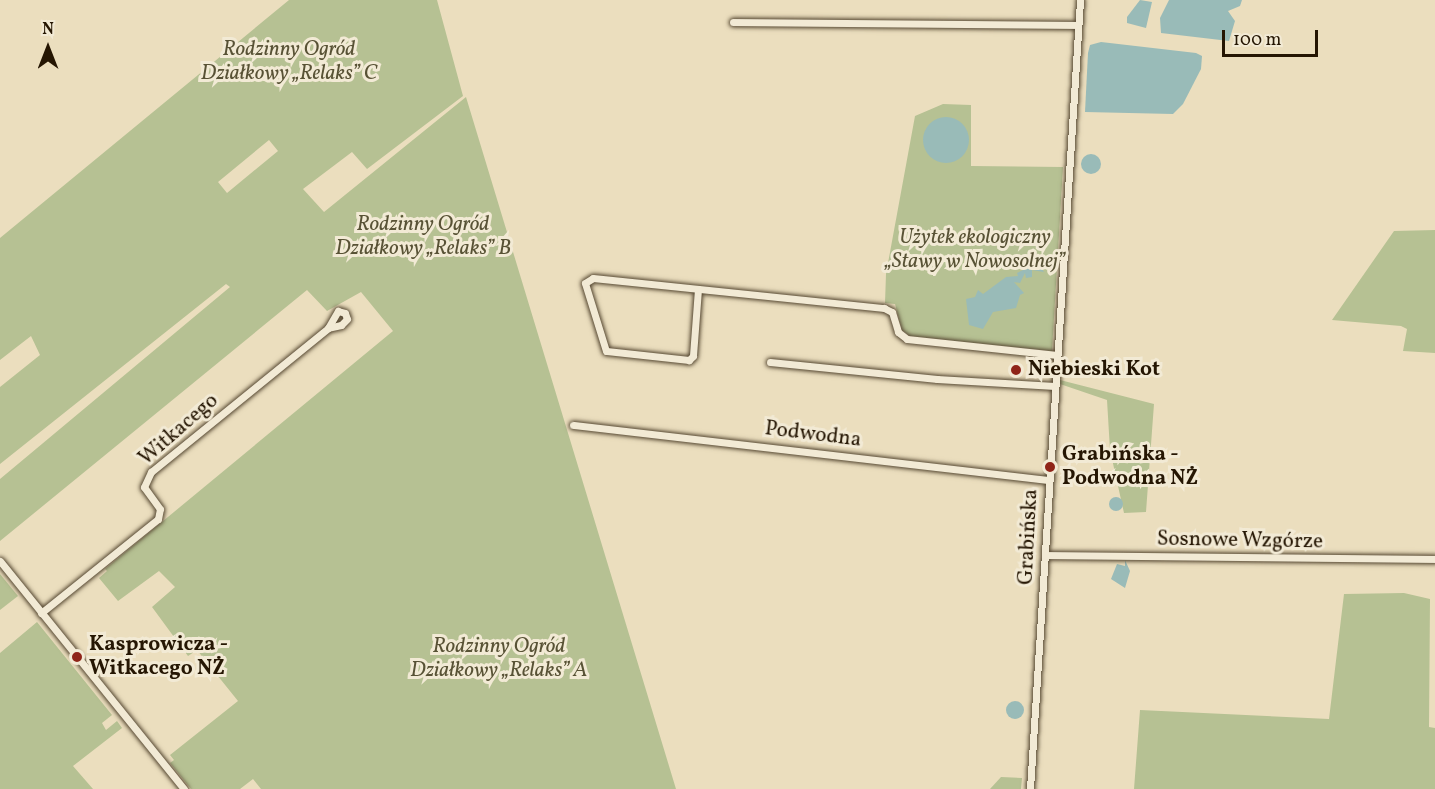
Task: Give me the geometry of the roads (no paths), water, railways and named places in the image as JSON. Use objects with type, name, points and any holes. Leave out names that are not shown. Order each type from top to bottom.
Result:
[{"type":"street","name":"Grabińska","points":[[1030,789],[1080,0]]},
{"type":"street","points":[[733,22],[1078,25]]},
{"type":"street","points":[[698,289],[693,356],[689,360],[606,351],[585,283],[592,278],[884,308],[892,312],[898,332],[906,339],[1057,355]]},
{"type":"street","name":"Witkacego","points":[[41,613],[158,519],[160,509],[144,488],[151,472],[328,328]]},
{"type":"street","points":[[770,362],[937,379],[1055,386]]},
{"type":"street","name":"Podwodna","points":[[573,425],[1049,480]]},
{"type":"street","name":"Sosnowe Wzgórze","points":[[1045,555],[1435,559]]},
{"type":"street","points":[[0,561],[184,789]]},
{"type":"water","points":[[1140,0],[1152,2],[1146,28],[1127,23],[1127,17]]},
{"type":"water","points":[[1169,0],[1242,0],[1240,6],[1228,11],[1235,21],[1229,41],[1161,33],[1160,18]]},
{"type":"water","points":[[1101,42],[1196,53],[1202,56],[1201,69],[1183,104],[1173,114],[1085,112],[1088,53],[1090,45]]},
{"type":"water","points":[[946,117],[955,118],[963,123],[968,131],[968,149],[963,157],[955,162],[946,163],[937,162],[929,157],[924,149],[923,140],[924,131],[929,123],[937,118]]},
{"type":"water","points":[[1091,154],[1098,157],[1101,164],[1098,171],[1091,174],[1084,171],[1081,164],[1084,157]]},
{"type":"water","points":[[1034,258],[1044,272],[1032,270],[1032,277],[1026,278],[1025,273],[1020,283],[1014,282],[1024,293],[1020,295],[1016,308],[993,312],[983,329],[969,325],[966,299],[975,297],[978,290],[983,294],[1006,277],[1018,276],[1017,273],[1035,264]]},
{"type":"water","points":[[1113,497],[1119,497],[1123,504],[1119,511],[1113,511],[1109,507],[1109,501]]},
{"type":"water","points":[[1125,560],[1130,571],[1125,588],[1111,579],[1117,564],[1125,566]]},
{"type":"water","points":[[1015,701],[1021,704],[1024,710],[1021,716],[1015,719],[1009,716],[1006,710],[1009,704]]},
{"type":"place","name":"Niebieski Kot","points":[[1016,370]]},
{"type":"place","name":"Grabińska - Podwodna NŻ","points":[[1050,467]]},
{"type":"place","name":"Kasprowicza - Witkacego NŻ","points":[[77,657]]},
{"type":"park label","name":"Rodzinny Ogród Działkowy „Relaks” C","points":[[289,62]]},
{"type":"park label","name":"Rodzinny Ogród Działkowy „Relaks” B","points":[[423,237]]},
{"type":"park label","name":"Użytek ekologiczny „Stawy w Nowosolnej”","points":[[975,250]]},
{"type":"park label","name":"Rodzinny Ogród Działkowy „Relaks” A","points":[[499,659]]}]
